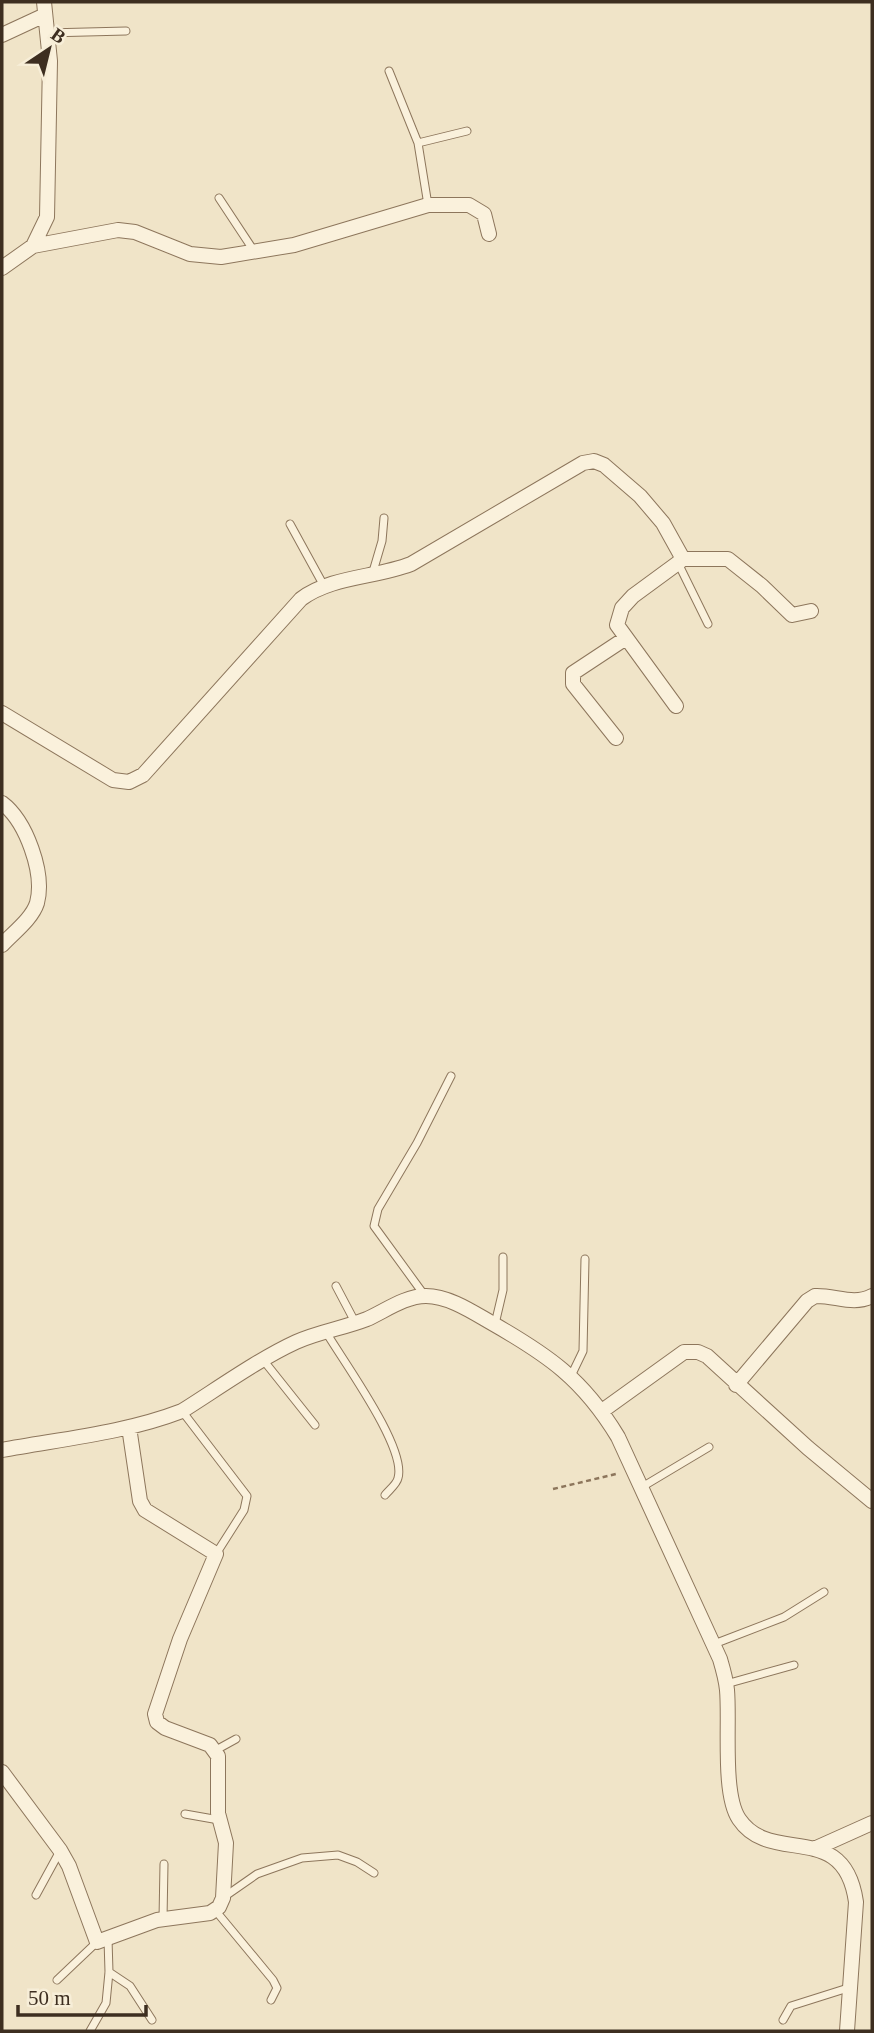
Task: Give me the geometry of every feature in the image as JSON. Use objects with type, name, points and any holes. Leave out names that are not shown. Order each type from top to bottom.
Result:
[{"type":"street","points":[[2,35],[44,8],[50,61],[47,217],[33,246]]},
{"type":"street","points":[[2,268],[33,246],[118,230],[135,232],[205,258],[254,252],[295,245],[428,205],[469,205],[484,214],[489,234]]},
{"type":"street","points":[[2,713],[113,780],[129,782],[143,775],[301,599],[324,586],[411,564],[583,463],[594,461],[604,465],[653,509],[680,561]]},
{"type":"street","points":[[676,706],[617,625],[622,608],[633,596],[680,561],[728,559],[792,615],[811,611]]},
{"type":"street","points":[[616,738],[573,684],[573,673],[626,638]]},
{"type":"street","points":[[2,803],[13,812],[29,841],[38,877],[37,904],[2,945]]},
{"type":"street","points":[[2,1450],[129,1427],[182,1410],[294,1343],[407,1300],[426,1296],[453,1303],[536,1348],[571,1376],[602,1411],[618,1437],[720,1659],[726,1684],[732,1805],[739,1819],[749,1830],[765,1839],[830,1854],[845,1868],[854,1884],[856,1902],[847,2031]]},
{"type":"street","points":[[736,1385],[807,1301],[815,1296],[851,1301],[861,1301],[872,1296]]},
{"type":"street","points":[[602,1411],[684,1352],[698,1352],[707,1356],[736,1385],[872,1500]]},
{"type":"street","points":[[2,1772],[60,1850],[103,1940],[163,1919],[210,1913],[219,1904],[226,1843],[219,1819],[216,1749],[165,1728],[158,1722],[155,1714],[180,1639],[216,1554],[145,1510],[141,1501],[129,1427]]},
{"type":"street","points":[[814,1849],[872,1823]]},
{"type":"lane","points":[[47,33],[126,31]]},
{"type":"lane","points":[[389,71],[418,143],[428,205]]},
{"type":"lane","points":[[418,143],[467,131]]},
{"type":"lane","points":[[219,198],[254,252]]},
{"type":"lane","points":[[372,575],[382,541],[384,518]]},
{"type":"lane","points":[[290,524],[324,586]]},
{"type":"lane","points":[[680,561],[708,624]]},
{"type":"lane","points":[[426,1296],[374,1226],[378,1209],[417,1143],[450,1076]]},
{"type":"lane","points":[[495,1325],[503,1290],[503,1257]]},
{"type":"lane","points":[[571,1376],[583,1351],[585,1259]]},
{"type":"lane","points":[[336,1286],[355,1322]]},
{"type":"lane","points":[[325,1332],[391,1437],[399,1460],[398,1479],[385,1495]]},
{"type":"lane","points":[[264,1361],[315,1425]]},
{"type":"lane","points":[[182,1410],[247,1496],[244,1510],[216,1554]]},
{"type":"lane","points":[[641,1487],[709,1447]]},
{"type":"lane","points":[[713,1644],[784,1617],[824,1592]]},
{"type":"lane","points":[[726,1684],[794,1665]]},
{"type":"lane","points":[[216,1749],[236,1739]]},
{"type":"lane","points":[[185,1814],[219,1819]]},
{"type":"lane","points":[[36,1895],[60,1850]]},
{"type":"lane","points":[[271,2000],[277,1988],[273,1980],[219,1904],[257,1874],[302,1858],[338,1855],[374,1872]]},
{"type":"lane","points":[[163,1919],[164,1864]]},
{"type":"lane","points":[[90,2031],[106,2003],[109,1972],[103,1940]]},
{"type":"lane","points":[[57,1980],[103,1940]]},
{"type":"lane","points":[[109,1972],[130,1986],[152,2020]]},
{"type":"lane","points":[[783,2020],[790,2006],[848,1988]]},
{"type":"path","points":[[553,1489],[633,1470]]}]
